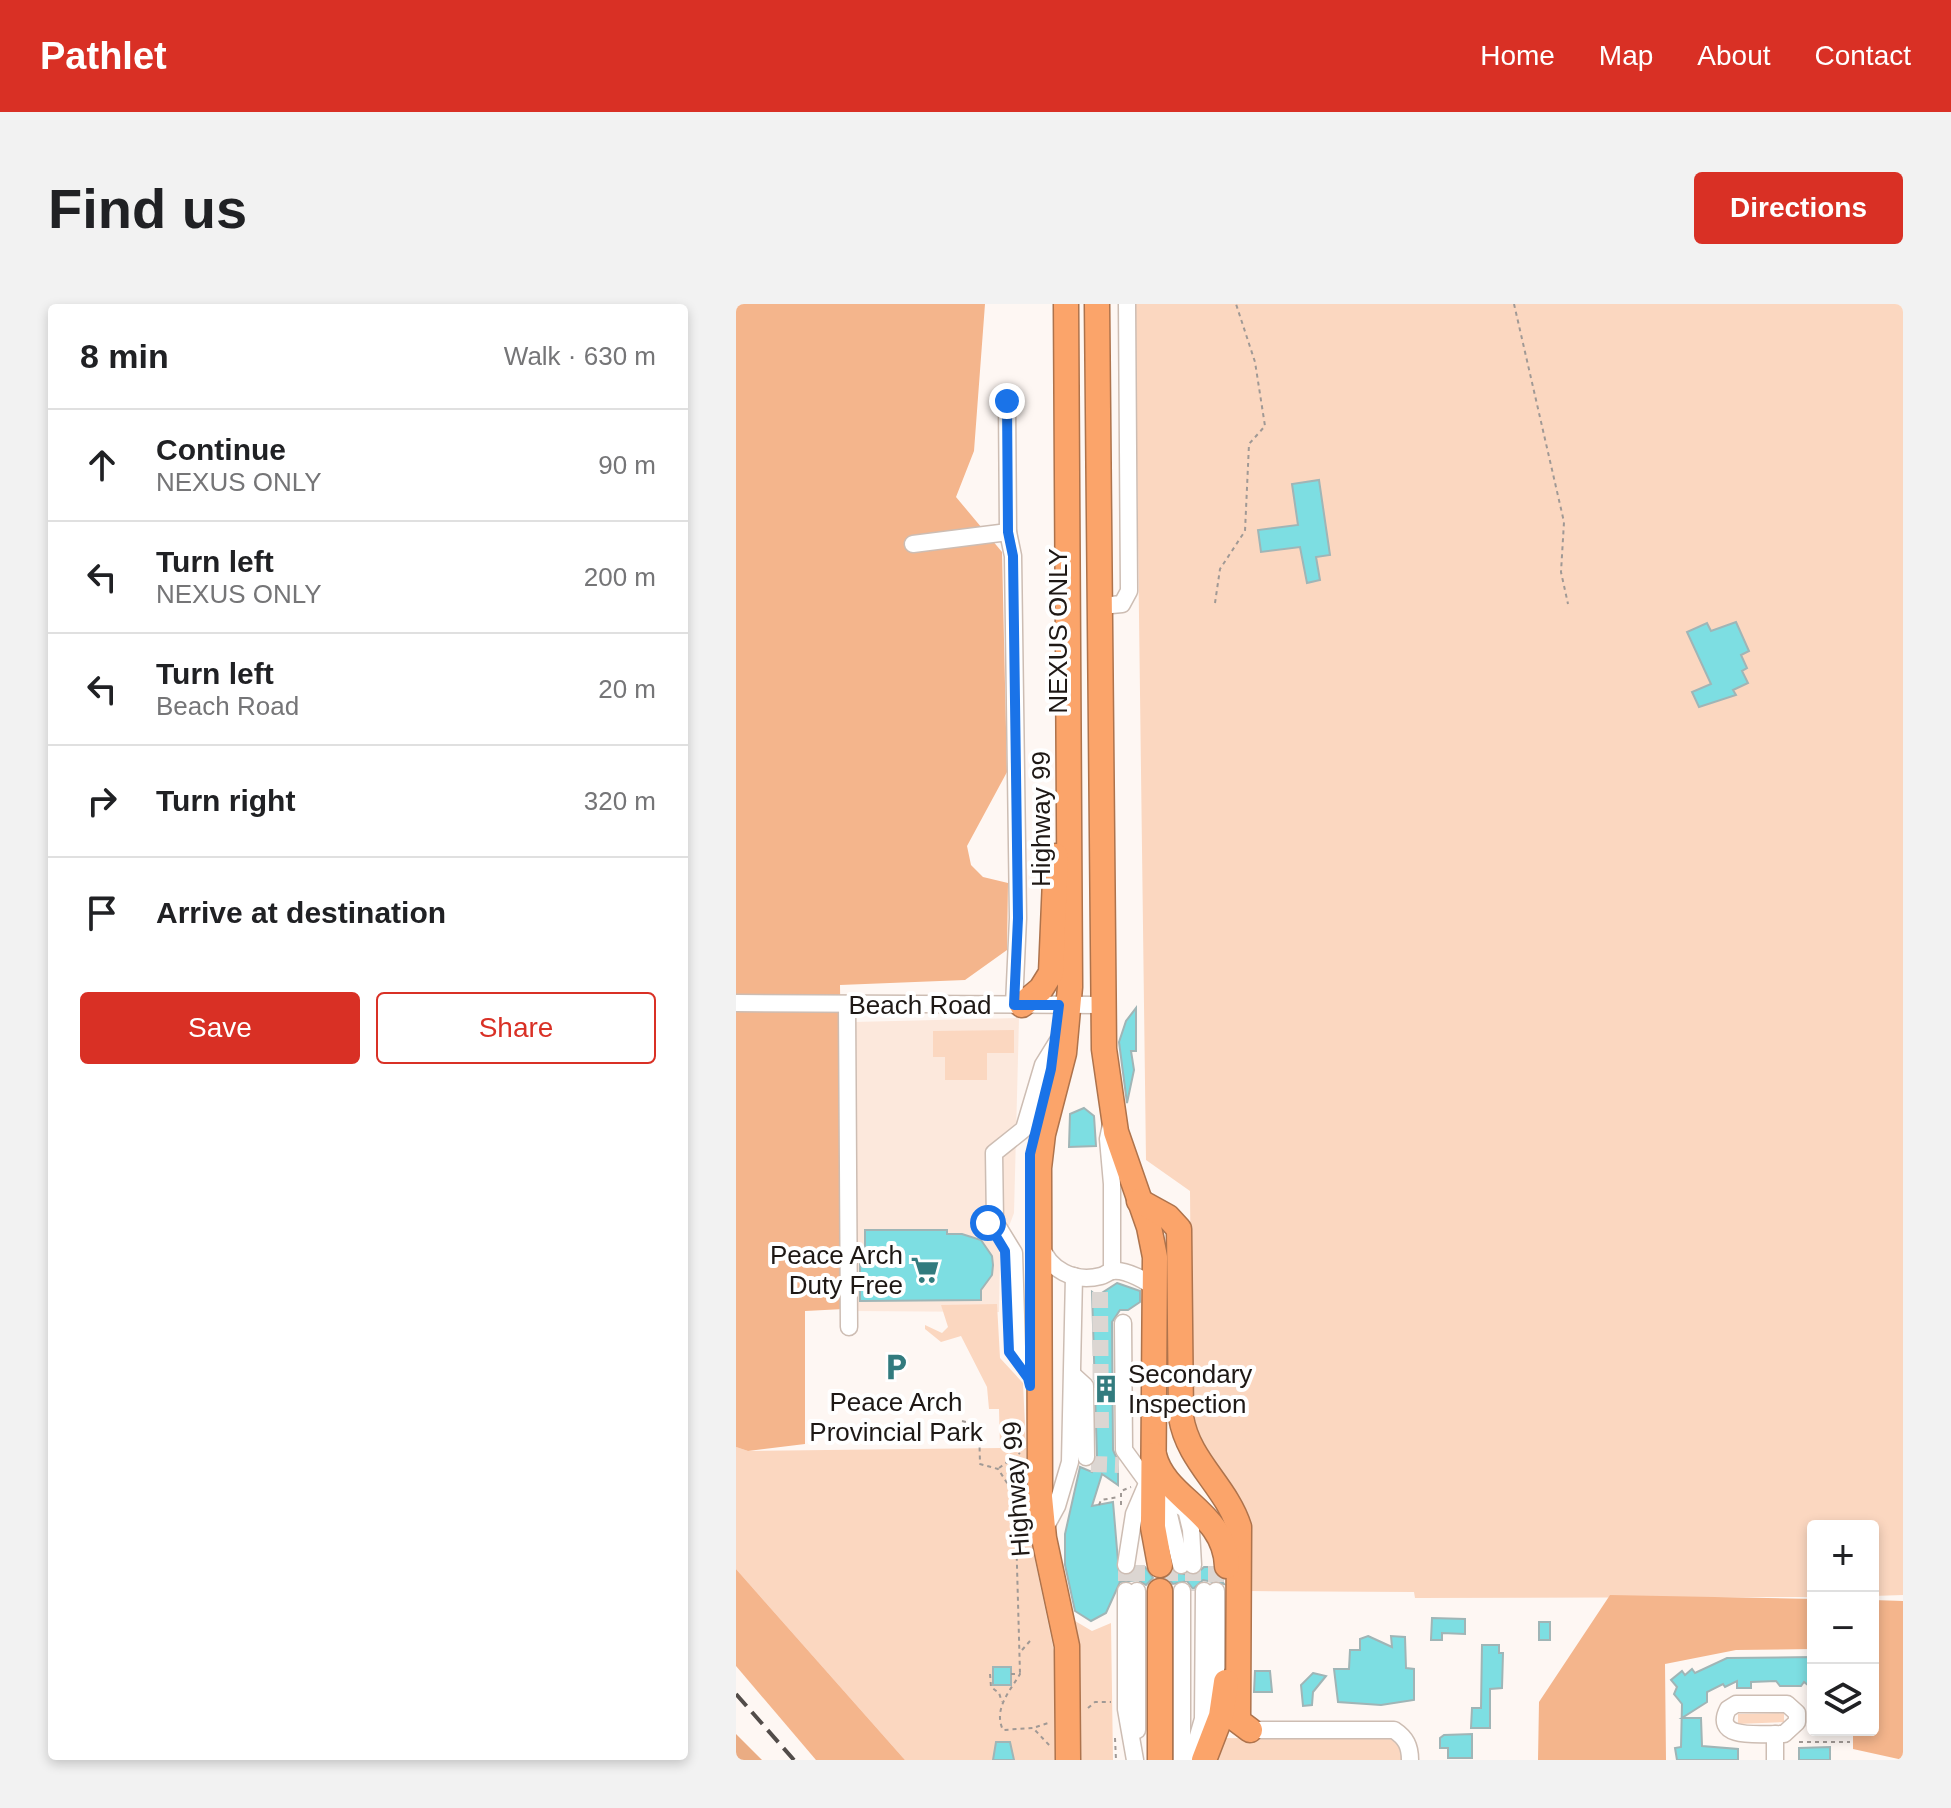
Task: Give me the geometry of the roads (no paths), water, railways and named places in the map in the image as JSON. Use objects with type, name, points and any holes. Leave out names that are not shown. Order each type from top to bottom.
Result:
[{"type":"highway","name":"Highway 99","points":[[1062,1756],[1067,1646],[1044,1538],[1032,1381],[1040,1147],[1062,1067],[1065,1011],[1069,751],[1066,304]]},
{"type":"highway","points":[[1097,306],[1104,1031],[1113,1116],[1154,1251],[1156,1292],[1151,1474],[1152,1527],[1176,1565],[1223,1543],[1151,1474]]},
{"type":"highway","points":[[1018,1005],[1041,989],[1051,973],[1053,883],[1069,751]]},
{"type":"highway","points":[[1139,1201],[1168,1217],[1179,1229],[1181,1417],[1184,1434],[1195,1458],[1228,1499],[1239,1527],[1238,1721],[1250,1730]]},
{"type":"highway","points":[[1032,1381],[1032,1524],[1057,1644],[1062,1756]]},
{"type":"highway","points":[[1171,1600],[1226,1689],[1208,1751]]},
{"type":"highway","points":[[1160,1760],[1171,1600]]},
{"type":"street","name":"NEXUS ONLY","points":[[1055,304],[1059,830],[1065,1011]]},
{"type":"street","points":[[1101,606],[1122,604],[1129,591],[1127,304]]},
{"type":"street","points":[[1007,401],[1008,532],[1013,572],[1018,1005]]},
{"type":"street","points":[[1068,448],[1099,447]]},
{"type":"street","points":[[913,544],[1008,532]]},
{"type":"street","name":"Beach Road","points":[[736,1003],[1018,1005],[1065,1011],[1104,1005]]},
{"type":"street","points":[[847,1005],[849,1327]]},
{"type":"street","points":[[1032,1381],[1030,1154],[1065,1011]]},
{"type":"street","points":[[1032,1381],[1018,1352],[1016,1340],[1013,1248],[995,1222],[994,1153],[1024,1129],[1043,1065],[1056,1044]]},
{"type":"street","points":[[1104,1280],[1112,1184],[1108,1168],[1113,1116]]},
{"type":"street","points":[[992,1206],[988,1223],[1005,1251],[1009,1352],[1032,1381]]},
{"type":"street","points":[[1039,1239],[1049,1261],[1064,1274],[1149,1283],[1156,1292]]},
{"type":"street","points":[[1044,1538],[1069,1468],[1070,1383],[1074,1376],[1074,1276]]},
{"type":"street","points":[[1123,1323],[1124,1450],[1151,1474]]},
{"type":"street","points":[[1069,1468],[1088,1461],[1085,1386],[1074,1376]]},
{"type":"street","points":[[1176,1565],[1199,1521]]},
{"type":"street","points":[[1152,1527],[1176,1565]]},
{"type":"street","points":[[1136,1760],[1126,1709],[1171,1600]]},
{"type":"street","points":[[1149,1760],[1171,1600]]},
{"type":"street","points":[[1171,1600],[1171,1760]]},
{"type":"street","points":[[1171,1600],[1182,1760]]},
{"type":"street","points":[[1171,1600],[1191,1760]]},
{"type":"street","points":[[1250,1730],[1394,1730],[1403,1736],[1410,1748],[1410,1760]]},
{"type":"street","points":[[1775,1760],[1782,1738]]},
{"type":"tunnel","points":[[1100,1292],[1101,1434]]},
{"type":"tunnel","points":[[1091,1464],[1119,1465]]},
{"type":"tunnel","points":[[1126,1565],[1126,1591]]},
{"type":"tunnel","points":[[1137,1565],[1137,1591]]},
{"type":"tunnel","points":[[1170,1565],[1170,1591]]},
{"type":"tunnel","points":[[1193,1565],[1193,1591]]},
{"type":"tunnel","points":[[1216,1566],[1216,1591]]},
{"type":"railway","points":[[736,1694],[794,1760]]},
{"type":"place","name":"Peace Arch Duty Free","points":[[925,1270]]},
{"type":"place","name":"Peace Arch Provincial Park","points":[[896,1367]]},
{"type":"place","name":"Secondary Inspection","points":[[1106,1389]]}]
